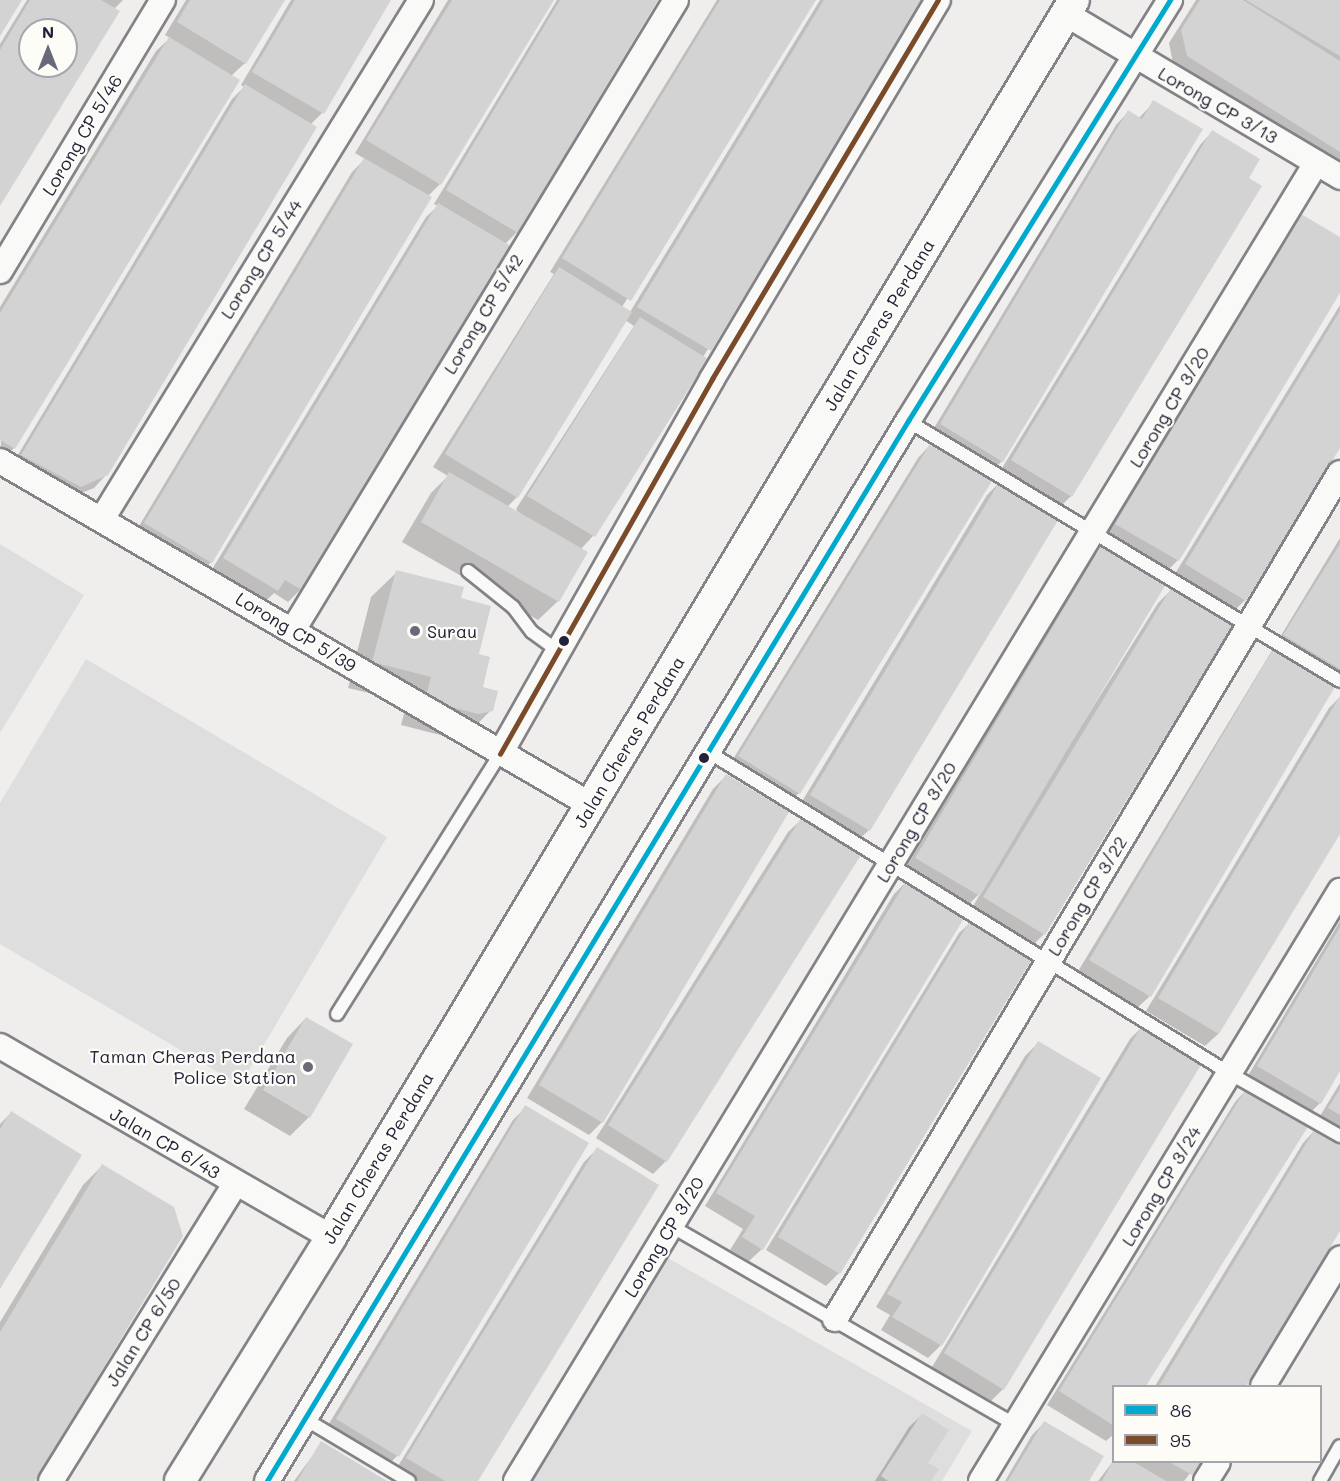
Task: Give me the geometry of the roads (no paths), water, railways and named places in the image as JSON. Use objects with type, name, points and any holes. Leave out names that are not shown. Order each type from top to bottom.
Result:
[{"type":"street","name":"Lorong CP 5/46","points":[[0,271],[163,0]]},
{"type":"street","name":"Lorong CP 5/44","points":[[102,519],[421,0]]},
{"type":"street","name":"Lorong CP 5/42","points":[[293,630],[676,0]]},
{"type":"street","points":[[501,754],[712,379],[938,0]]},
{"type":"street","points":[[267,1481],[710,753],[908,421],[1170,0]]},
{"type":"street","name":"Lorong CP 3/13","points":[[1070,7],[1134,56],[1340,177]]},
{"type":"street","name":"Jalan Cheras Perdana","points":[[180,1481],[331,1237],[1070,7]]},
{"type":"street","name":"Lorong CP 3/20","points":[[516,1481],[1316,163]]},
{"type":"street","name":"Lorong CP 5/39","points":[[0,461],[591,805]]},
{"type":"street","name":"Lorong CP 3/22","points":[[835,1319],[1340,473]]},
{"type":"street","name":"Lorong CP 3/24","points":[[981,1481],[1340,891]]},
{"type":"street","name":"Jalan CP 6/43","points":[[1,1048],[331,1237]]},
{"type":"street","name":"Jalan CP 6/50","points":[[51,1481],[235,1184]]},
{"type":"street","points":[[1264,1385],[1340,1259]]},
{"type":"street","points":[[1206,1481],[1217,1463]]},
{"type":"lane","points":[[908,421],[1094,530],[1340,681]]},
{"type":"lane","points":[[468,571],[508,602],[532,632],[560,652]]},
{"type":"lane","points":[[710,753],[1229,1073],[1340,1136]]},
{"type":"lane","points":[[337,1014],[501,754]]},
{"type":"lane","points":[[671,1226],[1015,1425]]},
{"type":"lane","points":[[305,1419],[409,1481]]},
{"type":"lane","points":[[1320,1481],[1340,1446]]},
{"type":"lane","points":[[1326,1467],[1340,1467]]},
{"type":"place","name":"Surau","points":[[415,631]]},
{"type":"place","name":"Taman Cheras Perdana Police Station","points":[[308,1067]]}]
